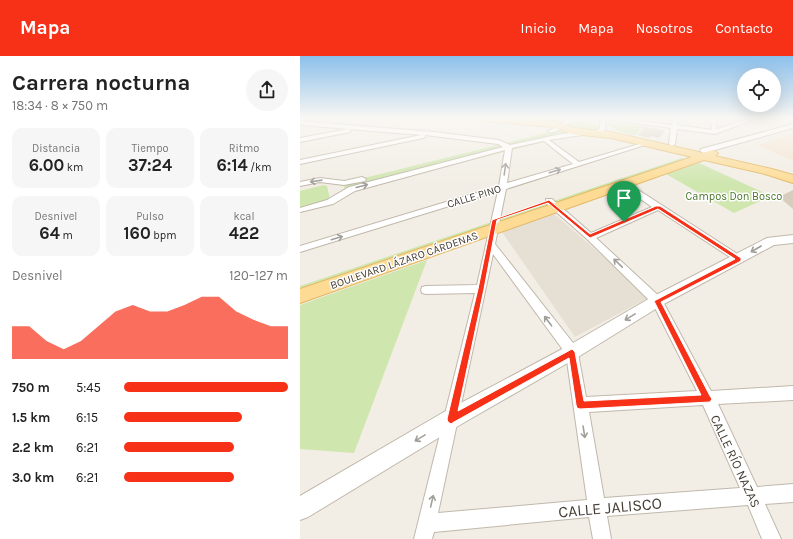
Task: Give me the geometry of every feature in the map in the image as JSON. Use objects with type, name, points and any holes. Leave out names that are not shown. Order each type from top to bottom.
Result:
[{"type":"main road","points":[[637,141],[703,154],[736,158],[793,175]]},
{"type":"main road","points":[[654,141],[672,144],[793,179]]},
{"type":"main road","points":[[727,150],[736,158]]},
{"type":"main road","name":"BOULEVARD LÁZARO CÁRDENAS","points":[[553,204],[622,184],[703,154]]},
{"type":"main road","name":"BOULEVARD LÁZARO CÁRDENAS","points":[[300,296],[493,231],[553,204],[703,154]]},
{"type":"main road","name":"BOULEVARD LÁZARO CÁRDENAS","points":[[300,285],[493,231]]},
{"type":"street","points":[[300,162],[403,141]]},
{"type":"street","points":[[477,141],[507,145]]},
{"type":"street","points":[[300,210],[330,202],[352,189],[521,141]]},
{"type":"street","points":[[300,184],[320,180],[344,183],[351,182],[507,145],[535,141]]},
{"type":"street","points":[[546,141],[578,164]]},
{"type":"street","points":[[703,154],[746,141]]},
{"type":"street","points":[[703,154],[727,150],[760,141]]},
{"type":"street","name":"CALLE PINO","points":[[300,249],[648,143]]},
{"type":"street","points":[[425,531],[481,289],[502,187],[507,145]]},
{"type":"street","points":[[338,182],[340,196]]},
{"type":"street","points":[[622,184],[739,259]]},
{"type":"street","name":"CALLE RÍO NAZAS","points":[[553,204],[590,236],[657,301],[708,399],[772,539]]},
{"type":"street","points":[[590,236],[658,207]]},
{"type":"street","points":[[493,231],[572,352],[602,539]]},
{"type":"street","points":[[300,509],[451,419],[572,352],[657,301],[771,241],[793,239]]},
{"type":"street","points":[[426,290],[481,289]]},
{"type":"street","points":[[580,405],[708,399],[793,393]]},
{"type":"street","name":"CALLE JALISCO","points":[[425,531],[596,508],[793,493]]},
{"type":"shaded area","points":[[771,141],[793,141],[793,161],[758,145]]},
{"type":"shaded area","points":[[552,212],[650,297],[575,337],[502,232]]},
{"type":"green space","points":[[515,141],[550,141],[345,192],[344,183]]},
{"type":"green space","points":[[682,158],[687,161],[300,294],[300,286]]},
{"type":"green space","name":"Campos Don Bosco","points":[[699,163],[771,196],[734,213],[666,174]]},
{"type":"green space","points":[[324,185],[327,186],[330,199],[300,208],[300,191]]},
{"type":"green space","points":[[427,260],[354,453],[300,449],[300,305]]},
{"type":"building","points":[[793,190],[793,209],[779,197]]},
{"type":"route","points":[[549,201],[590,236],[624,222],[658,207],[739,259],[657,301],[708,399],[580,405],[572,352],[451,419],[481,289],[495,220],[549,201]]}]
